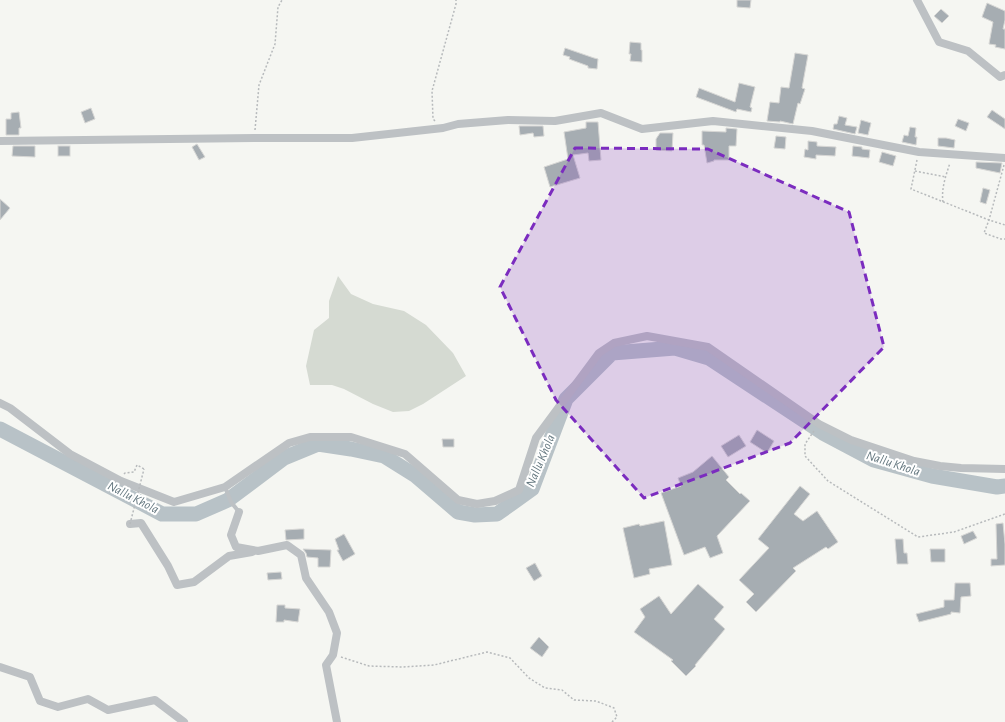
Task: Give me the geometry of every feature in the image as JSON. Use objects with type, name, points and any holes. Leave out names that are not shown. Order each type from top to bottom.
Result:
[{"type":"street","points":[[917,0],[939,42],[968,51],[1000,77],[1005,75]]},
{"type":"street","points":[[0,141],[352,138],[443,128],[458,124],[508,120],[555,121],[601,113],[642,129],[713,121],[812,131],[919,152],[1005,158]]},
{"type":"street","points":[[0,403],[10,408],[70,454],[121,481],[174,502],[225,488],[290,443],[310,437],[351,438],[405,454],[458,500],[477,504],[495,501],[519,490],[536,438],[599,353],[614,343],[646,336],[708,348],[819,424],[851,440],[914,462],[961,468],[1005,469]]},
{"type":"street","points":[[239,512],[231,535],[236,547],[258,551]]},
{"type":"street","points":[[130,524],[141,523],[168,566],[177,585],[194,582],[229,556],[287,545],[301,555],[306,578],[329,612],[337,633],[333,655],[326,665],[337,722]]},
{"type":"street","points":[[0,666],[30,677],[40,701],[58,707],[88,699],[108,710],[154,700],[184,722]]},
{"type":"lane","points":[[225,488],[231,502],[239,512]]},
{"type":"path","points":[[254,138],[260,85],[275,44],[278,7],[282,0]]},
{"type":"path","points":[[443,128],[433,119],[432,91],[456,0]]},
{"type":"path","points":[[919,152],[911,189],[1005,225]]},
{"type":"path","points":[[942,202],[942,195],[951,160],[948,154]]},
{"type":"path","points":[[1005,163],[984,233],[1005,239]]},
{"type":"path","points":[[915,171],[946,177]]},
{"type":"path","points":[[819,424],[805,444],[805,456],[828,481],[918,537],[954,532],[1005,514]]},
{"type":"path","points":[[121,481],[125,473],[134,472],[136,465],[144,469],[130,524]]},
{"type":"path","points":[[333,655],[370,666],[402,667],[434,665],[487,652],[510,658],[529,678],[545,688],[562,690],[574,700],[596,701],[614,708],[617,717],[612,722]]},
{"type":"highlighted area","points":[[575,148],[708,149],[849,212],[884,347],[790,443],[644,498],[556,400],[500,287]]},
{"type":"shaded area","points":[[338,276],[351,294],[373,304],[404,311],[426,325],[453,353],[466,376],[423,404],[409,411],[393,412],[332,385],[310,385],[306,366],[314,330],[329,318],[329,301]]},
{"type":"building","points":[[737,0],[751,0],[750,8],[737,7]]},
{"type":"building","points":[[987,3],[1005,11],[1003,29],[1005,29],[1005,49],[989,44],[993,22],[982,17]]},
{"type":"building","points":[[941,9],[949,16],[942,23],[934,16]]},
{"type":"building","points":[[630,42],[641,43],[642,62],[630,61]]},
{"type":"building","points":[[565,48],[598,59],[597,69],[588,68],[588,66],[569,59],[570,57],[563,55]]},
{"type":"building","points":[[795,53],[808,55],[802,88],[805,89],[800,104],[798,103],[793,124],[780,121],[767,121],[770,102],[779,103],[781,87],[789,88]]},
{"type":"building","points":[[739,83],[755,87],[750,107],[752,108],[751,112],[737,109],[736,112],[696,97],[699,88],[735,102]]},
{"type":"building","points":[[91,108],[95,119],[85,123],[81,112]]},
{"type":"building","points":[[992,110],[1005,119],[1005,129],[987,117]]},
{"type":"building","points":[[19,112],[21,128],[19,128],[19,135],[6,135],[6,119],[11,119],[11,113]]},
{"type":"building","points":[[839,116],[847,118],[845,125],[857,127],[855,134],[833,129],[834,124],[837,124]]},
{"type":"building","points":[[958,119],[969,123],[966,131],[955,126]]},
{"type":"building","points":[[861,120],[871,123],[868,135],[858,133]]},
{"type":"building","points":[[586,122],[598,122],[601,160],[589,161],[588,153],[573,155],[580,178],[550,187],[544,167],[568,159],[564,132],[586,128]]},
{"type":"building","points":[[519,126],[543,126],[544,136],[534,137],[533,133],[520,135]]},
{"type":"building","points":[[910,127],[916,128],[916,145],[902,142],[904,135],[908,136]]},
{"type":"building","points":[[726,128],[737,129],[736,146],[729,146],[729,160],[714,160],[707,163],[704,145],[702,145],[702,131],[726,132]]},
{"type":"building","points":[[660,133],[673,133],[672,151],[656,150],[656,139]]},
{"type":"building","points":[[776,136],[786,137],[785,149],[774,148]]},
{"type":"building","points":[[938,138],[955,140],[954,148],[938,146]]},
{"type":"building","points":[[808,141],[817,142],[817,146],[836,147],[835,156],[816,155],[816,159],[804,157],[805,149],[808,150]]},
{"type":"building","points":[[197,144],[205,157],[199,160],[192,147]]},
{"type":"building","points":[[13,146],[35,146],[35,157],[12,156]]},
{"type":"building","points":[[58,146],[70,146],[70,156],[58,156]]},
{"type":"building","points":[[853,146],[870,150],[869,158],[852,156]]},
{"type":"building","points":[[882,152],[896,156],[893,166],[879,162]]},
{"type":"building","points":[[976,162],[1002,163],[1000,173],[976,168]]},
{"type":"building","points":[[983,188],[990,190],[986,204],[980,202]]},
{"type":"building","points":[[0,199],[10,208],[0,220]]},
{"type":"building","points":[[757,430],[774,441],[767,453],[750,442]]},
{"type":"building","points":[[739,435],[746,446],[728,457],[721,446]]},
{"type":"building","points":[[442,439],[454,439],[454,447],[443,447]]},
{"type":"building","points":[[712,456],[729,477],[726,480],[740,494],[741,493],[750,501],[717,536],[723,553],[710,558],[705,547],[684,555],[661,493],[681,486],[678,478],[693,472]]},
{"type":"building","points":[[800,486],[810,494],[794,514],[803,521],[817,511],[838,542],[828,549],[826,547],[793,568],[796,571],[756,612],[746,602],[754,594],[739,580],[769,548],[758,539]]},
{"type":"building","points":[[664,521],[672,565],[649,569],[650,574],[634,578],[623,528],[639,524],[640,526]]},
{"type":"building","points":[[1003,523],[1005,565],[991,566],[991,559],[997,559],[996,524]]},
{"type":"building","points":[[304,529],[304,539],[286,540],[285,530]]},
{"type":"building","points":[[973,531],[977,538],[964,544],[961,536]]},
{"type":"building","points":[[344,534],[355,554],[343,561],[337,550],[339,550],[335,539]]},
{"type":"building","points":[[895,539],[903,539],[904,553],[907,553],[908,564],[897,564]]},
{"type":"building","points":[[303,549],[331,550],[330,567],[318,567],[318,558],[307,557]]},
{"type":"building","points":[[930,549],[945,549],[945,562],[931,562]]},
{"type":"building","points":[[535,563],[542,576],[534,581],[526,568]]},
{"type":"building","points":[[281,572],[282,579],[268,580],[267,573]]},
{"type":"building","points":[[955,583],[970,583],[971,596],[961,597],[960,613],[951,612],[951,614],[919,622],[916,614],[944,607],[944,600],[954,600]]},
{"type":"building","points":[[698,584],[724,607],[714,619],[725,629],[695,665],[696,666],[686,676],[671,661],[673,660],[634,632],[645,617],[640,609],[659,596],[671,614]]},
{"type":"building","points":[[277,605],[285,605],[285,608],[300,609],[298,622],[284,620],[284,622],[276,622]]},
{"type":"building","points":[[539,637],[549,647],[542,657],[530,648]]},
{"type":"waterway","name":"Nallu Khola","points":[[0,429],[162,514],[196,514],[228,500],[284,458],[318,444],[384,456],[416,476],[458,512],[475,515],[497,514],[532,489],[566,399],[612,353],[675,348],[709,358],[823,433],[874,460],[932,476],[997,487],[1005,486]]}]
